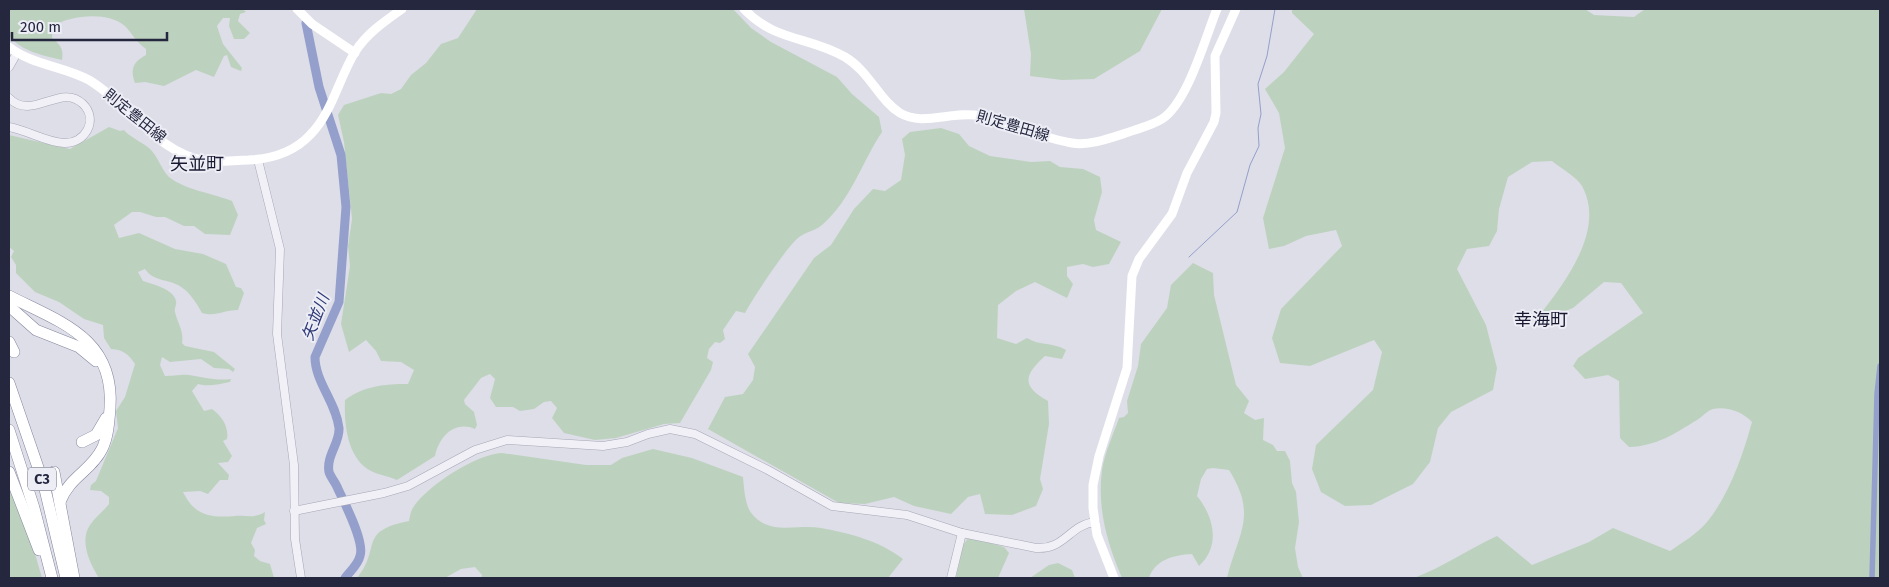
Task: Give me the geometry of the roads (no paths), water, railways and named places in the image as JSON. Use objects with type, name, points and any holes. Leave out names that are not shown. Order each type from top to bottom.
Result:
[{"type":"highway","points":[[9,296],[65,324],[83,337],[107,370],[111,399],[105,441],[98,456],[68,486],[60,502]]},
{"type":"highway","points":[[9,306],[36,330],[84,350],[104,371],[108,398],[105,419],[96,435],[82,442]]},
{"type":"highway","name":"C3","points":[[9,383],[44,485],[66,578]]},
{"type":"highway","name":"C3","points":[[9,430],[34,508],[52,578]]},
{"type":"highway","points":[[9,472],[48,578]]},
{"type":"highway","points":[[54,472],[74,578]]},
{"type":"main road","points":[[298,9],[312,24],[355,53]]},
{"type":"main road","name":"則定豊田線","points":[[9,47],[17,53],[88,80],[179,152],[207,161],[258,160],[274,157],[298,146],[319,123],[355,53],[379,26],[402,9]]},
{"type":"main road","name":"則定豊田線","points":[[744,9],[756,22],[774,32],[844,56],[866,74],[899,112],[910,117],[919,119],[968,113],[1073,144],[1115,137],[1161,119],[1170,112],[1187,85],[1217,9]]},
{"type":"main road","points":[[1114,578],[1099,544],[1092,497],[1095,470],[1127,368],[1132,276],[1138,259],[1172,214],[1187,173],[1214,122],[1216,113],[1215,56],[1236,9]]},
{"type":"street","points":[[9,67],[17,53]]},
{"type":"street","points":[[9,98],[14,103],[25,106],[63,97],[72,98],[85,106],[90,122],[86,134],[80,139],[67,143],[9,127]]},
{"type":"street","points":[[258,160],[280,249],[277,334],[286,385],[294,465],[294,511],[301,578]]},
{"type":"street","points":[[294,511],[408,486],[475,450],[507,440],[603,446],[627,442],[648,434],[670,429],[695,434],[768,470],[832,506],[907,515],[962,533],[1045,549],[1058,545],[1081,526],[1095,522]]},
{"type":"street","points":[[951,578],[962,533]]},
{"type":"waterway","points":[[1189,257],[1237,212],[1250,165],[1259,146],[1258,128],[1261,114],[1258,84],[1267,56],[1275,9]]},
{"type":"waterway","name":"矢並川","points":[[306,23],[319,87],[341,155],[346,207],[339,302],[315,357],[318,375],[334,409],[339,428],[339,434],[329,460],[329,472],[354,523],[360,542],[361,550],[358,562],[345,578]]},
{"type":"waterway","points":[[1872,578],[1877,394],[1880,366]]},
{"type":"district","name":"矢並町","points":[[197,164]]},
{"type":"district","name":"幸海町","points":[[1541,320]]}]
